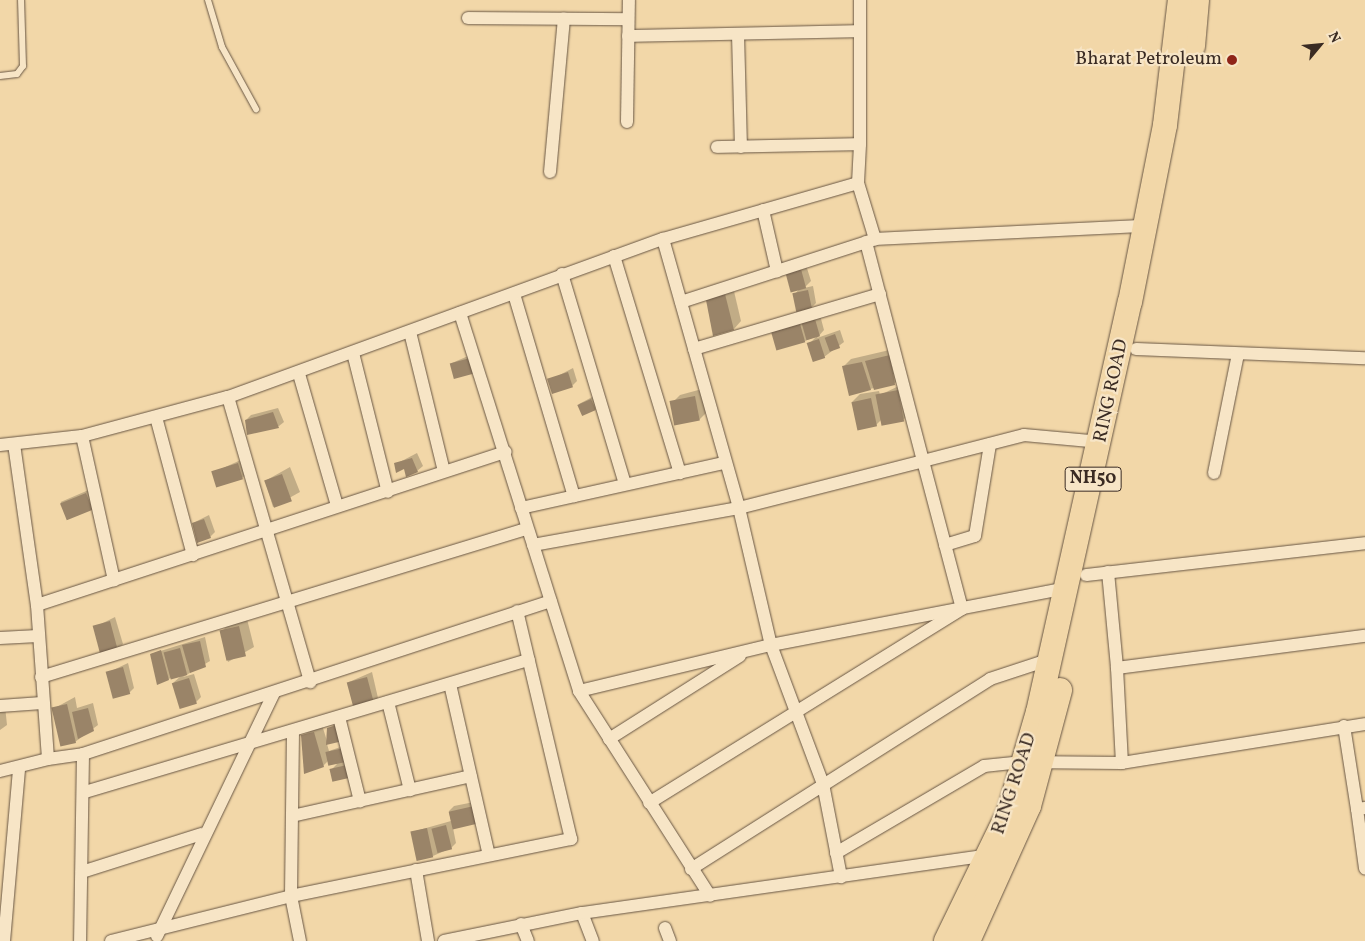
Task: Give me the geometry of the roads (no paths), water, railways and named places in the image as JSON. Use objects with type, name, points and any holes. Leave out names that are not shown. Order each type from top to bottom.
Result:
[{"type":"highway","name":"RING ROAD","points":[[968,941],[1013,846],[1032,763],[1051,659],[1087,578],[1101,442],[1165,125],[1180,0]]},
{"type":"highway","name":"RING ROAD","points":[[946,941],[990,855],[1032,763],[1087,578],[1136,349],[1183,112],[1197,0]]},
{"type":"street","points":[[626,122],[629,0]]},
{"type":"street","points":[[860,0],[860,144],[858,183],[880,294],[962,609]]},
{"type":"street","points":[[468,18],[628,19]]},
{"type":"street","points":[[550,172],[564,19]]},
{"type":"street","points":[[628,36],[860,31]]},
{"type":"street","points":[[738,34],[741,147]]},
{"type":"street","points":[[717,147],[860,144]]},
{"type":"street","points":[[0,445],[82,436],[228,397],[299,374],[514,294],[562,274],[663,239],[858,183]]},
{"type":"street","points":[[763,210],[777,271]]},
{"type":"street","points":[[681,302],[871,241],[1145,226]]},
{"type":"street","points":[[663,239],[724,462],[739,508],[771,645],[823,784],[841,877]]},
{"type":"street","points":[[614,256],[680,473]]},
{"type":"street","points":[[562,274],[625,484]]},
{"type":"street","points":[[514,294],[574,496]]},
{"type":"street","points":[[694,349],[880,294]]},
{"type":"street","points":[[460,314],[506,452],[526,529],[533,545],[580,691],[648,803],[710,896]]},
{"type":"street","points":[[410,332],[444,471]]},
{"type":"street","points":[[1136,349],[1365,358]]},
{"type":"street","points":[[353,354],[388,492]]},
{"type":"street","points":[[1214,473],[1238,354]]},
{"type":"street","points":[[299,374],[337,506]]},
{"type":"street","points":[[228,397],[269,531],[310,682]]},
{"type":"street","points":[[156,417],[193,555]]},
{"type":"street","points":[[533,545],[739,508],[1024,435],[1101,442]]},
{"type":"street","points":[[82,436],[114,580]]},
{"type":"street","points":[[14,444],[36,605],[42,703],[48,759]]},
{"type":"street","points":[[945,545],[974,536],[990,444]]},
{"type":"street","points":[[36,605],[269,531],[337,506],[388,492],[444,471],[506,452]]},
{"type":"street","points":[[520,508],[724,462]]},
{"type":"street","points":[[41,677],[526,529]]},
{"type":"street","points":[[580,691],[771,645],[962,609],[1087,578],[1365,543]]},
{"type":"street","points":[[1087,578],[1117,668],[1122,762]]},
{"type":"street","points":[[0,771],[18,769],[48,759],[83,754],[310,682],[551,601]]},
{"type":"street","points":[[648,803],[794,710],[962,609]]},
{"type":"street","points":[[111,941],[157,937],[291,896],[571,839],[517,611]]},
{"type":"street","points":[[0,638],[38,636]]},
{"type":"street","points":[[1117,668],[1365,636]]},
{"type":"street","points":[[609,739],[749,650]]},
{"type":"street","points":[[691,869],[990,679],[1051,659]]},
{"type":"street","points":[[84,792],[250,745],[528,660]]},
{"type":"street","points":[[450,684],[489,855]]},
{"type":"street","points":[[157,937],[202,834],[250,745],[274,693]]},
{"type":"street","points":[[388,702],[410,790]]},
{"type":"street","points":[[0,706],[42,703]]},
{"type":"street","points":[[339,717],[360,801]]},
{"type":"street","points":[[836,854],[984,766],[1032,763],[1122,762],[1365,724]]},
{"type":"street","points":[[1344,726],[1361,808],[1365,868]]},
{"type":"street","points":[[293,731],[291,896],[300,941]]},
{"type":"street","points":[[80,941],[84,792],[83,754]]},
{"type":"street","points":[[4,941],[18,769]]},
{"type":"street","points":[[292,816],[471,776]]},
{"type":"street","points":[[82,872],[202,834]]},
{"type":"street","points":[[444,941],[469,938],[521,924],[582,913],[990,855]]},
{"type":"street","points":[[416,870],[428,941]]},
{"type":"street","points":[[582,913],[593,941]]},
{"type":"street","points":[[521,924],[528,941]]},
{"type":"street","points":[[665,928],[670,941]]},
{"type":"lane","points":[[0,76],[18,74],[23,66],[21,0]]},
{"type":"lane","points":[[208,0],[222,47],[256,110]]},
{"type":"place","name":"Bharat Petroleum","points":[[1232,60]]}]
